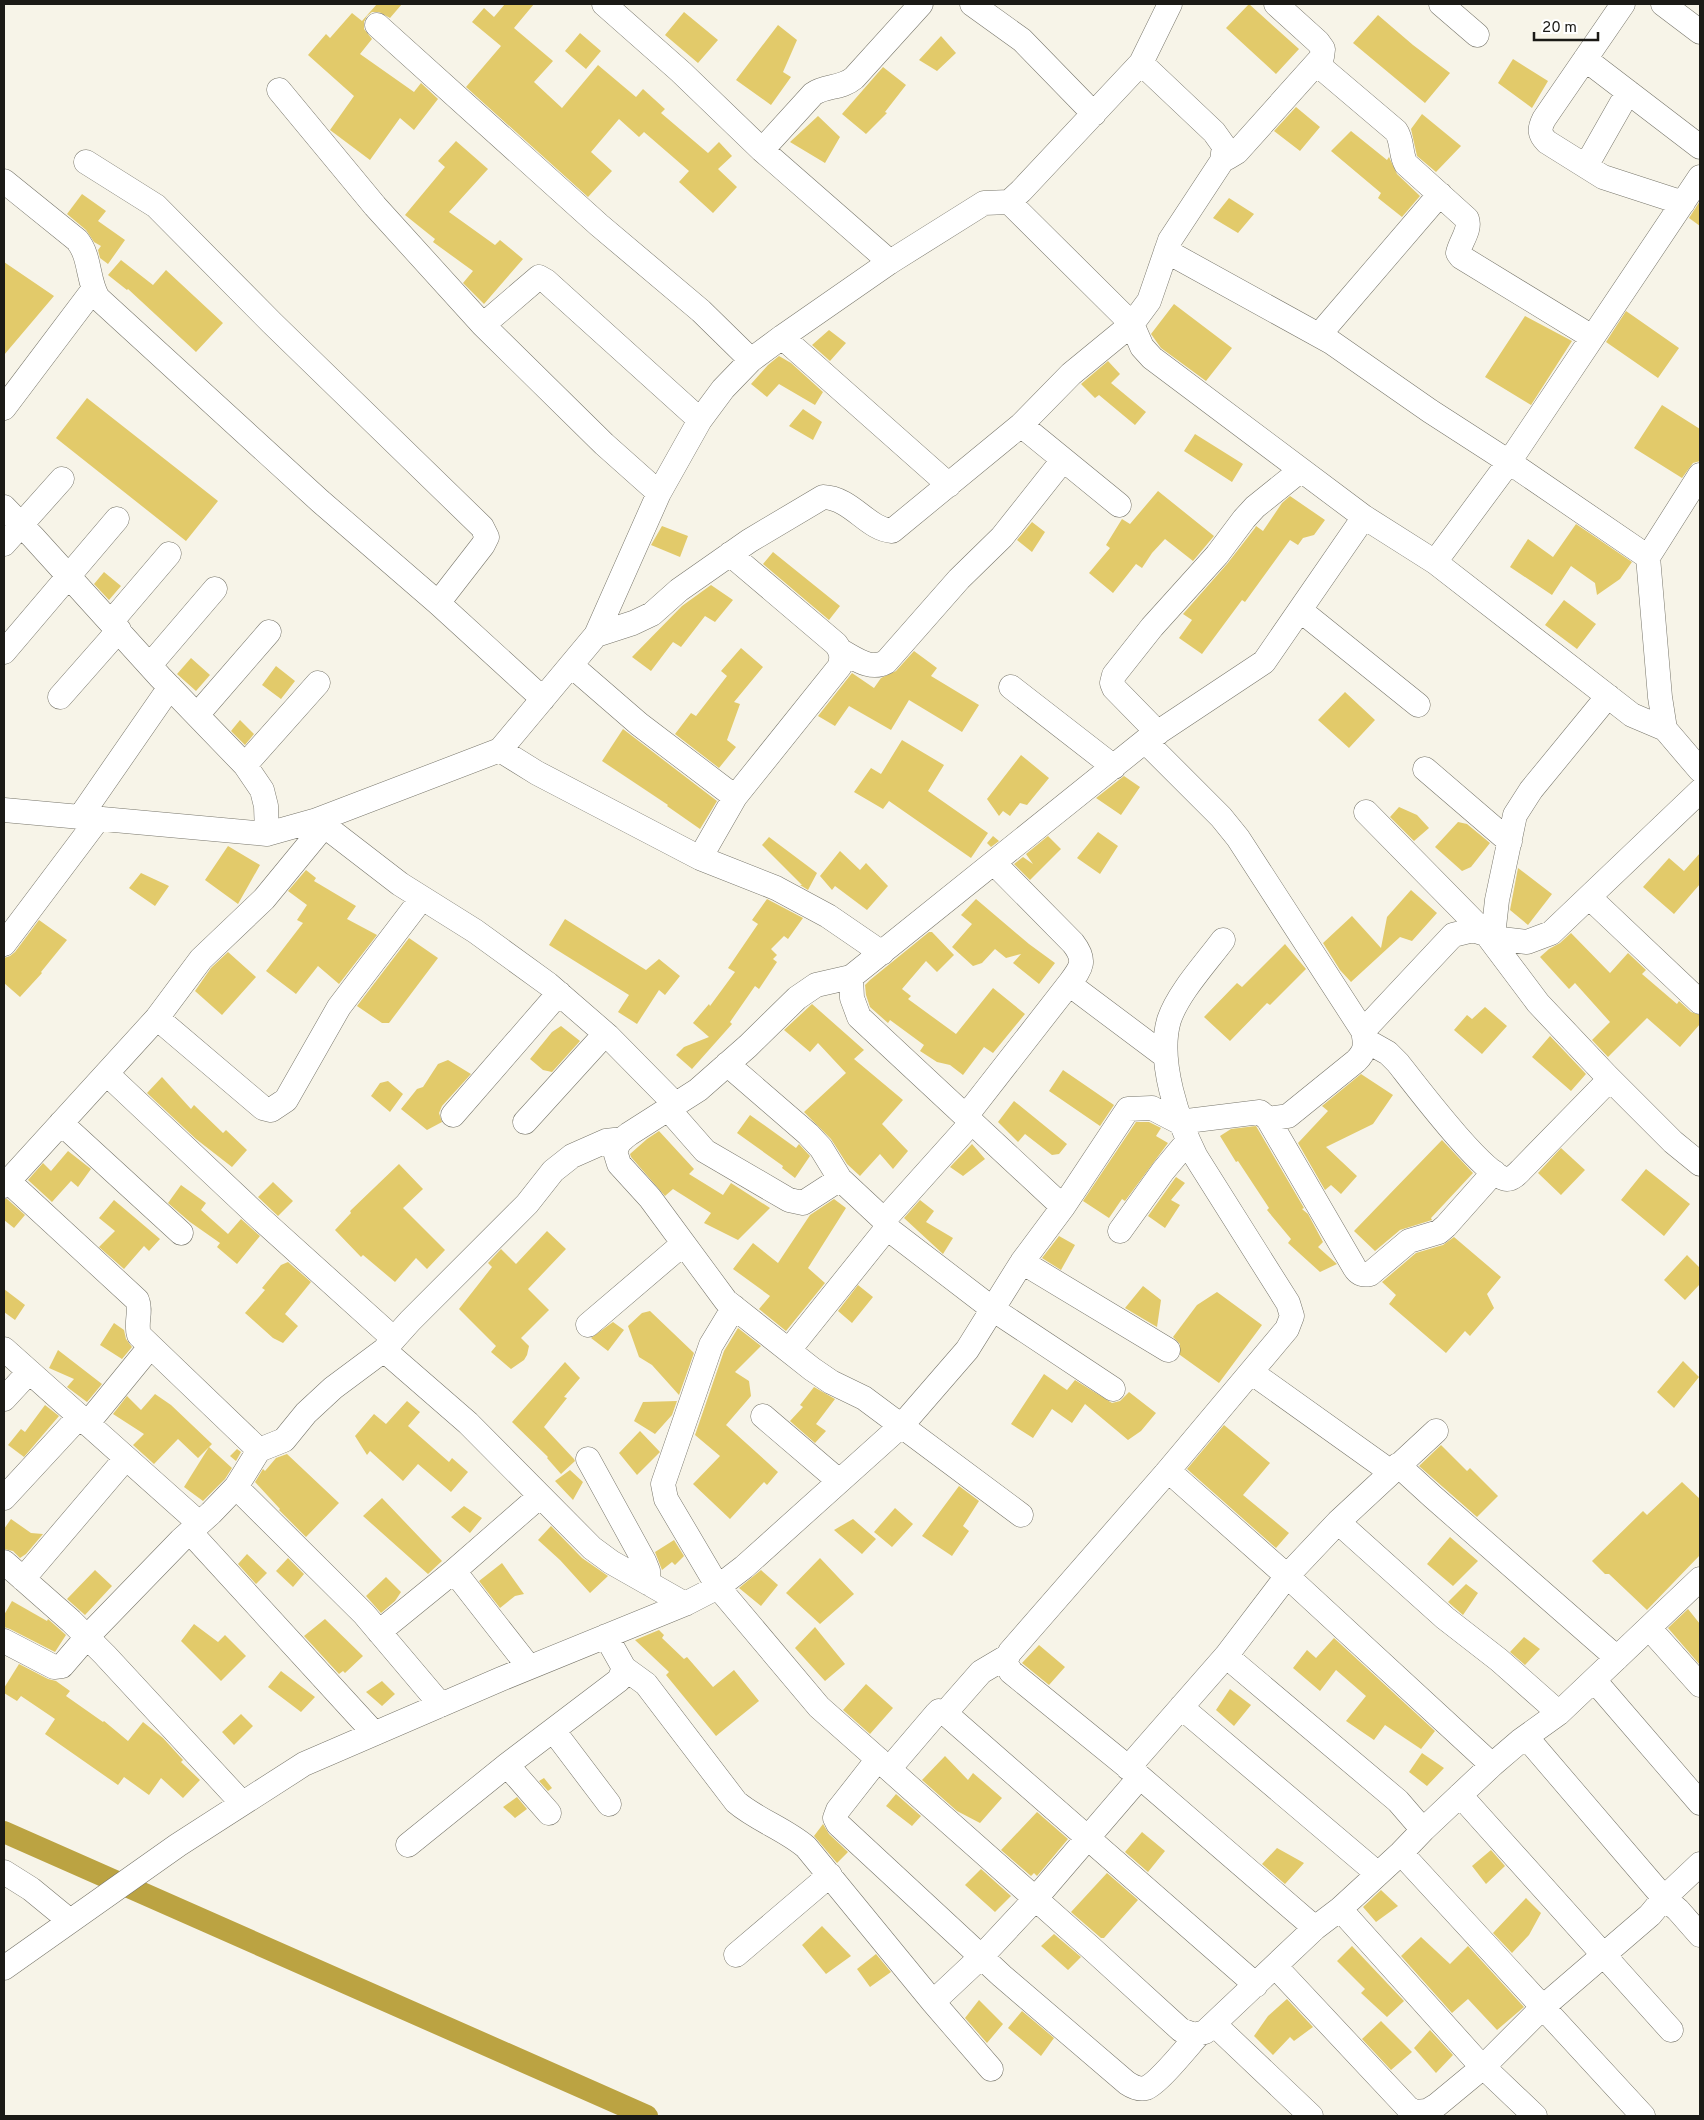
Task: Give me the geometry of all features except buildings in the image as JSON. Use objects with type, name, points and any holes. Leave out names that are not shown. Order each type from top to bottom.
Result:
[{"type":"street","points":[[604,4],[681,72],[762,150],[890,262]]},
{"type":"street","points":[[762,150],[813,94],[818,91],[841,87],[854,78],[921,4]]},
{"type":"street","points":[[972,4],[1022,40],[1094,114]]},
{"type":"street","points":[[4,810],[267,834],[320,823],[500,750],[596,635],[659,493],[700,420],[723,389],[751,360],[890,262],[984,203],[1009,202],[1141,64],[1170,4]]},
{"type":"street","points":[[1141,64],[1214,132],[1224,146],[1227,158],[1237,152],[1318,64],[1322,57],[1323,48],[1318,42],[1276,4]]},
{"type":"street","points":[[1441,4],[1477,35]]},
{"type":"street","points":[[1623,4],[1539,128],[1540,135],[1547,142],[1603,177],[1682,203]]},
{"type":"street","points":[[1663,4],[1700,32]]},
{"type":"street","points":[[377,25],[599,225],[701,311],[751,360]]},
{"type":"street","points":[[1585,59],[1700,147]]},
{"type":"street","points":[[1318,64],[1396,131],[1406,164],[1462,214],[1469,224],[1459,248],[1458,253],[1461,257],[1592,337]]},
{"type":"street","points":[[279,90],[375,206],[482,325],[610,450],[659,493]]},
{"type":"street","points":[[1586,166],[1628,92]]},
{"type":"street","points":[[596,635],[633,623],[652,614],[679,590],[749,541],[823,497],[842,501],[884,530],[892,531],[1021,425],[1071,374],[1132,324],[1149,301],[1170,240],[1222,162],[1224,146]]},
{"type":"street","points":[[86,162],[132,189],[156,206],[272,324],[482,526],[487,537],[483,545],[438,603]]},
{"type":"street","points":[[1435,562],[1509,462],[1700,177]]},
{"type":"street","points":[[4,181],[77,240],[84,248],[93,290],[98,298],[320,501],[438,603],[543,699]]},
{"type":"street","points":[[1319,335],[1440,194]]},
{"type":"street","points":[[1009,202],[1132,324],[1142,347],[1152,358],[1364,517],[1435,562],[1632,715],[1665,729],[1700,770]]},
{"type":"street","points":[[1166,250],[1319,335],[1648,557]]},
{"type":"street","points":[[482,325],[538,277],[546,281],[700,420]]},
{"type":"street","points":[[4,408],[93,290]]},
{"type":"street","points":[[782,337],[949,485]]},
{"type":"street","points":[[1021,425],[1119,505]]},
{"type":"street","points":[[730,554],[841,651],[870,666],[877,666],[886,662],[959,579],[996,543],[1063,460]]},
{"type":"street","points":[[1268,1119],[1288,1116],[1356,1061],[1363,1054],[1366,1044],[1364,1036],[1238,838],[1152,737],[1112,683],[1114,675],[1152,627],[1217,555],[1244,519],[1301,470]]},
{"type":"street","points":[[1665,729],[1660,697],[1648,557],[1700,475]]},
{"type":"street","points":[[4,544],[62,479]]},
{"type":"street","points":[[4,507],[70,576],[170,687],[245,765],[262,790],[266,806],[267,834]]},
{"type":"street","points":[[1021,1516],[864,1398],[831,1382],[726,1301],[650,1198],[619,1164],[615,1151],[623,1139],[698,1090],[797,998],[816,986],[851,977],[1152,737],[1264,662],[1364,517]]},
{"type":"street","points":[[4,652],[117,519]]},
{"type":"street","points":[[60,697],[169,554]]},
{"type":"street","points":[[150,665],[214,590]]},
{"type":"street","points":[[1300,610],[1418,705]]},
{"type":"street","points":[[197,715],[269,632]]},
{"type":"street","points":[[700,858],[735,797],[840,666],[841,651]]},
{"type":"street","points":[[572,666],[639,724],[735,797]]},
{"type":"street","points":[[245,765],[318,683]]},
{"type":"street","points":[[4,944],[89,818],[170,687]]},
{"type":"street","points":[[1011,687],[1114,767]]},
{"type":"street","points":[[1490,935],[1515,815],[1522,801],[1608,696]]},
{"type":"street","points":[[500,750],[536,773],[700,858],[776,888],[828,916],[882,953]]},
{"type":"street","points":[[1426,769],[1510,842]]},
{"type":"street","points":[[1364,1036],[1453,935],[1473,930],[1527,942],[1551,933],[1700,790]]},
{"type":"street","points":[[1366,812],[1490,935],[1538,1003],[1610,1079],[1673,1142],[1700,1164]]},
{"type":"street","points":[[320,823],[400,884],[475,930],[559,993],[605,1034],[673,1107],[705,1151],[789,1200],[803,1203],[840,1179]]},
{"type":"street","points":[[258,1450],[140,1335],[137,1327],[140,1306],[136,1300],[6,1184],[158,1018],[201,959],[264,898],[320,823]]},
{"type":"street","points":[[789,1350],[969,1119],[1080,969],[1082,960],[1080,952],[994,863]]},
{"type":"street","points":[[1589,897],[1697,993]]},
{"type":"street","points":[[158,1018],[263,1108],[271,1110],[286,1100],[339,1007],[422,898]]},
{"type":"street","points":[[1223,940],[1169,1020],[1165,1056],[1183,1131],[1196,1158],[1288,1303],[1292,1316],[1287,1329],[1167,1472],[1008,1656],[1005,1662],[1011,1672],[1134,1773],[1315,1928]]},
{"type":"street","points":[[851,977],[852,998],[859,1017],[1063,1207]]},
{"type":"street","points":[[1069,984],[1165,1056]]},
{"type":"street","points":[[453,1115],[559,993]]},
{"type":"street","points":[[525,1122],[605,1034]]},
{"type":"street","points":[[1364,1036],[1388,1053],[1451,1129],[1494,1172],[1507,1179],[1514,1177],[1610,1079]]},
{"type":"street","points":[[727,1064],[808,1134],[821,1148],[840,1179],[886,1224],[994,1310],[1113,1389]]},
{"type":"street","points":[[107,1074],[261,1219],[592,1548],[611,1562],[685,1604]]},
{"type":"street","points":[[4,1968],[178,1845],[304,1764],[685,1604],[718,1587],[744,1567],[902,1425],[967,1350],[994,1310],[1022,1262],[1063,1207],[1128,1109],[1152,1108],[1183,1131]]},
{"type":"street","points":[[1120,1231],[1163,1170],[1183,1131],[1260,1112],[1268,1119],[1357,1272],[1363,1276],[1370,1274],[1409,1241],[1439,1232],[1494,1172]]},
{"type":"street","points":[[61,1123],[181,1234]]},
{"type":"street","points":[[4,1641],[54,1667],[62,1666],[87,1637],[236,1487],[258,1450],[284,1440],[306,1413],[333,1388],[389,1345],[527,1204],[553,1171],[572,1156],[606,1141],[623,1139]]},
{"type":"street","points":[[588,1325],[683,1244]]},
{"type":"street","points":[[1022,1262],[1168,1350]]},
{"type":"street","points":[[734,1307],[711,1345],[663,1484],[666,1499],[718,1587],[818,1707],[1036,1898],[1181,2030],[1194,2035],[1206,2029]]},
{"type":"street","points":[[4,1498],[83,1420],[150,1346]]},
{"type":"street","points":[[4,1349],[126,1458],[195,1528],[374,1733]]},
{"type":"street","points":[[4,1399],[29,1372]]},
{"type":"street","points":[[1251,1372],[1433,1497],[1617,1658]]},
{"type":"street","points":[[763,1416],[839,1481]]},
{"type":"street","points":[[933,2002],[981,1957],[1036,1898],[1086,1838],[1181,1707],[1226,1656],[1288,1576],[1338,1522],[1436,1430]]},
{"type":"street","points":[[23,1579],[126,1458]]},
{"type":"street","points":[[588,1459],[644,1561],[648,1571],[648,1583]]},
{"type":"street","points":[[1167,1472],[1172,1474],[1288,1576],[1492,1765]]},
{"type":"street","points":[[236,1487],[379,1632],[441,1705]]},
{"type":"street","points":[[379,1632],[454,1571],[540,1496]]},
{"type":"street","points":[[1338,1522],[1444,1618],[1500,1660],[1559,1713]]},
{"type":"street","points":[[4,1562],[87,1637],[242,1803]]},
{"type":"street","points":[[454,1571],[529,1668]]},
{"type":"street","points":[[1256,1985],[945,1713],[939,1711],[838,1810],[835,1818],[838,1824],[981,1957],[1127,2083],[1137,2088],[1146,2088],[1155,2082],[1206,2029],[1256,1985],[1315,1928],[1340,1909],[1401,1853],[1492,1765],[1559,1713],[1700,1579]]},
{"type":"street","points":[[1649,1628],[1700,1685]]},
{"type":"street","points":[[606,1636],[624,1668],[646,1684],[736,1802],[745,1810],[796,1839],[806,1847],[933,2002],[991,2069]]},
{"type":"street","points":[[945,1713],[981,1672],[1008,1656]]},
{"type":"street","points":[[1226,1656],[1398,1801],[1423,1830]]},
{"type":"street","points":[[408,1846],[507,1765],[619,1680],[624,1668]]},
{"type":"street","points":[[1594,1680],[1700,1803]]},
{"type":"street","points":[[1181,1707],[1378,1874]]},
{"type":"street","points":[[553,1730],[609,1804]]},
{"type":"street","points":[[1527,1738],[1664,1898],[1700,1934]]},
{"type":"street","points":[[507,1765],[549,1813]]},
{"type":"street","points":[[1460,1795],[1671,2030]]},
{"type":"street","points":[[1401,1853],[1643,2116]]},
{"type":"street","points":[[1275,1966],[1408,2108],[1415,2112],[1428,2111],[1483,2067],[1543,2007],[1650,1914],[1700,1864]]},
{"type":"street","points":[[4,1872],[31,1889],[70,1921]]},
{"type":"street","points":[[736,1956],[830,1875]]},
{"type":"street","points":[[1340,1909],[1483,2067],[1535,2116]]},
{"type":"street","points":[[1206,2029],[1311,2116]]},
{"type":"waterway","points":[[4,1832],[647,2116]]}]
